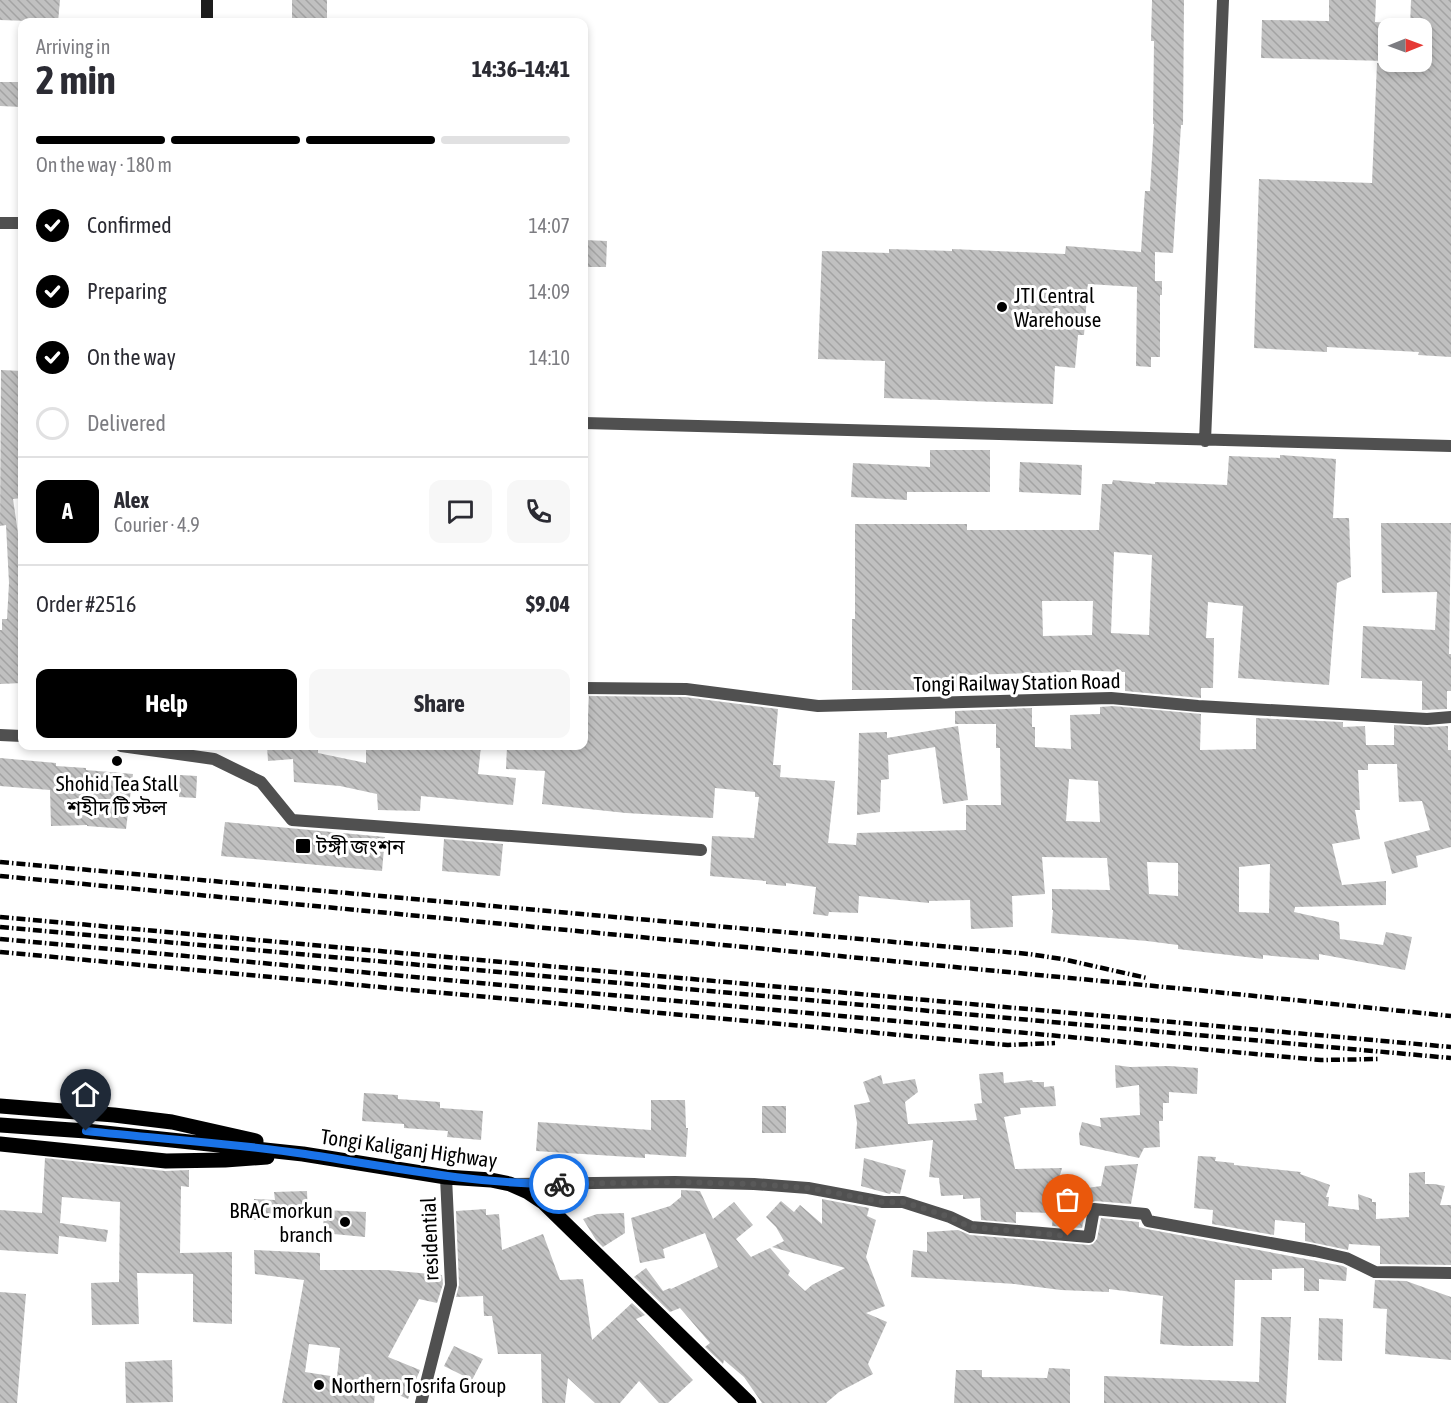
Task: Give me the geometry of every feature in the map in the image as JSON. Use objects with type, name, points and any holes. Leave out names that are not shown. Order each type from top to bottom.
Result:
[{"type":"main road","points":[[0,1106],[172,1122],[226,1133],[303,1154]]},
{"type":"main road","name":"Tongi Kaliganj Highway","points":[[0,1125],[86,1131],[303,1154],[446,1177],[491,1180],[510,1184],[543,1202],[749,1403]]},
{"type":"main road","points":[[0,1144],[166,1161],[225,1161],[303,1154]]},
{"type":"street","points":[[207,0],[207,18]]},
{"type":"street","points":[[1205,441],[1222,0]]},
{"type":"street","points":[[0,223],[18,223]]},
{"type":"street","points":[[588,423],[1451,446]]},
{"type":"street","name":"Tongi Railway Station Road","points":[[588,688],[686,689],[818,706],[1111,698],[1232,708],[1427,719],[1451,717]]},
{"type":"street","points":[[0,735],[18,736]]},
{"type":"street","points":[[150,750],[214,759],[261,782],[292,819],[701,850]]},
{"type":"street","name":"residential","points":[[422,1403],[451,1285],[446,1177]]},
{"type":"street","points":[[510,1184],[675,1182],[808,1188],[883,1202],[903,1202],[950,1217],[970,1227],[1089,1237],[1094,1209],[1144,1214],[1148,1221],[1346,1258],[1375,1272],[1451,1273]]},
{"type":"building","points":[[0,0],[60,0],[58,18],[0,20]]},
{"type":"building","points":[[292,0],[327,0],[327,18],[292,18]]},
{"type":"building","points":[[1152,0],[1184,0],[1183,125],[1181,125],[1173,253],[1155,252],[1155,281],[1162,281],[1160,357],[1151,357],[1151,367],[1136,366],[1137,287],[1088,284],[1084,335],[1078,335],[1075,368],[1055,366],[1053,404],[884,398],[885,361],[818,359],[822,251],[889,253],[889,249],[952,251],[952,249],[1065,254],[1066,246],[1141,252],[1145,191],[1150,191],[1154,124]]},
{"type":"building","points":[[1329,0],[1376,0],[1378,61],[1261,58],[1262,20],[1329,21]]},
{"type":"building","points":[[1411,0],[1451,0],[1451,357],[1418,355],[1419,352],[1327,347],[1327,352],[1254,348],[1259,179],[1372,183],[1377,63],[1378,72],[1432,72],[1432,18],[1410,18]]},
{"type":"building","points":[[0,82],[18,82],[18,107],[0,106]]},
{"type":"building","points":[[588,240],[607,241],[606,267],[588,267]]},
{"type":"building","points":[[1,370],[18,371],[18,498],[13,499],[18,533],[18,683],[0,684],[0,630],[2,630],[2,619],[7,619],[9,583],[6,525],[0,526]]},
{"type":"building","points":[[930,450],[990,450],[990,492],[907,492],[907,500],[851,497],[853,463],[930,467]]},
{"type":"building","points":[[1280,455],[1336,459],[1333,518],[1349,518],[1351,577],[1337,583],[1329,685],[1238,678],[1243,606],[1208,602],[1206,638],[1214,638],[1213,688],[1201,688],[1201,698],[1125,691],[1125,672],[1071,670],[1071,672],[964,675],[964,690],[852,690],[855,524],[967,524],[967,530],[1099,530],[1102,484],[1112,484],[1113,480],[1155,484],[1155,482],[1227,485],[1229,456],[1280,458]],"holes":[[[1114,552],[1152,555],[1149,635],[1111,633]],[[1042,601],[1093,601],[1092,635],[1043,636]]]},
{"type":"building","points":[[1020,462],[1082,465],[1081,495],[1019,492]]},
{"type":"building","points":[[1381,523],[1451,523],[1449,654],[1451,654],[1451,691],[1447,691],[1447,709],[1422,710],[1422,681],[1361,678],[1363,626],[1435,630],[1437,592],[1382,593]]},
{"type":"building","points":[[589,696],[685,697],[778,709],[773,765],[781,765],[780,777],[835,781],[828,843],[856,845],[857,833],[966,830],[966,805],[1001,805],[1000,748],[996,748],[996,724],[955,724],[955,711],[1032,708],[1035,747],[1071,749],[1070,715],[1100,714],[1100,707],[1113,706],[1201,714],[1200,750],[1256,749],[1256,718],[1343,722],[1343,727],[1365,726],[1366,745],[1394,745],[1394,725],[1448,726],[1448,750],[1451,750],[1451,847],[1416,856],[1418,867],[1392,874],[1384,842],[1430,830],[1422,801],[1399,802],[1397,764],[1368,764],[1368,770],[1358,770],[1360,810],[1355,810],[1360,839],[1332,844],[1342,885],[1386,881],[1386,905],[1295,907],[1294,912],[1339,922],[1340,939],[1383,945],[1386,932],[1412,937],[1405,970],[1319,954],[1319,960],[1263,955],[1263,959],[1178,949],[1178,945],[1147,941],[1051,933],[1052,889],[1110,890],[1107,858],[1042,857],[1045,894],[1012,896],[1013,927],[971,929],[970,900],[929,901],[929,903],[859,896],[858,913],[829,912],[828,916],[813,914],[816,887],[786,883],[786,886],[766,884],[766,881],[710,876],[712,836],[754,838],[759,797],[755,797],[755,792],[715,788],[713,818],[626,813],[542,804],[545,771],[506,769],[507,750],[588,750]],"holes":[[[1069,779],[1098,781],[1100,822],[1066,821]],[[1147,862],[1178,863],[1178,896],[1149,894]],[[1270,864],[1269,913],[1239,912],[1239,867]]]},
{"type":"building","points":[[958,726],[968,800],[943,804],[935,747],[888,755],[889,779],[881,780],[880,812],[857,815],[859,733],[887,732],[887,738]]},
{"type":"building","points":[[267,750],[318,750],[318,753],[366,763],[366,750],[481,750],[478,774],[516,778],[513,805],[421,796],[420,811],[378,810],[377,794],[340,786],[294,782],[293,759],[268,761]]},
{"type":"building","points":[[0,758],[133,774],[126,829],[87,825],[51,826],[50,790],[0,786]]},
{"type":"building","points":[[180,775],[197,776],[196,798],[179,797]]},
{"type":"building","name":"টঙ্গী জংশন","points":[[225,822],[385,837],[382,871],[221,856]]},
{"type":"building","points":[[444,839],[503,844],[500,876],[442,871]]},
{"type":"building","points":[[1115,1065],[1198,1068],[1197,1094],[1169,1092],[1169,1103],[1163,1103],[1163,1121],[1159,1121],[1160,1147],[1144,1148],[1139,1158],[1080,1145],[1079,1134],[1082,1122],[1101,1127],[1100,1118],[1140,1115],[1139,1085],[1116,1088]]},
{"type":"building","points":[[1003,1072],[1004,1083],[1032,1080],[1033,1082],[1044,1082],[1044,1087],[1054,1086],[1056,1106],[1020,1108],[1021,1114],[1004,1117],[1015,1169],[1062,1168],[1055,1193],[1057,1193],[1055,1213],[1016,1212],[1016,1223],[981,1220],[980,1198],[963,1199],[963,1195],[941,1196],[939,1178],[929,1177],[933,1140],[855,1149],[857,1123],[854,1105],[870,1102],[863,1082],[881,1075],[883,1084],[915,1079],[918,1092],[905,1102],[908,1124],[977,1120],[974,1104],[982,1103],[979,1074]]},
{"type":"building","points":[[364,1093],[398,1095],[398,1099],[440,1102],[440,1108],[483,1111],[481,1140],[447,1137],[448,1131],[404,1128],[404,1124],[362,1121]]},
{"type":"building","points":[[651,1100],[685,1100],[686,1128],[688,1128],[686,1157],[645,1154],[645,1158],[536,1151],[538,1122],[651,1130]]},
{"type":"building","points":[[762,1106],[786,1106],[786,1133],[762,1133]]},
{"type":"building","points":[[1198,1156],[1216,1157],[1215,1161],[1234,1163],[1234,1165],[1301,1172],[1300,1174],[1330,1185],[1326,1197],[1329,1197],[1328,1206],[1359,1210],[1358,1194],[1372,1199],[1372,1202],[1376,1202],[1376,1219],[1409,1217],[1409,1173],[1425,1172],[1425,1184],[1445,1186],[1440,1205],[1451,1205],[1451,1265],[1380,1264],[1380,1246],[1349,1244],[1348,1250],[1305,1241],[1305,1223],[1275,1220],[1274,1235],[1212,1224],[1213,1210],[1194,1208]]},
{"type":"building","points":[[45,1158],[165,1171],[189,1170],[189,1187],[181,1186],[180,1253],[232,1252],[232,1324],[193,1322],[193,1274],[137,1273],[139,1324],[92,1325],[91,1283],[119,1282],[120,1202],[62,1197],[60,1223],[108,1230],[106,1242],[59,1236],[58,1254],[0,1250],[0,1210],[42,1213]]},
{"type":"building","points":[[864,1158],[906,1170],[900,1194],[891,1192],[890,1194],[861,1186]]},
{"type":"building","points":[[1138,1164],[1131,1204],[1095,1201],[1089,1203],[1087,1188],[1101,1186],[1105,1166]]},
{"type":"building","points":[[681,1190],[700,1191],[713,1219],[734,1202],[753,1225],[736,1239],[751,1257],[770,1248],[790,1271],[788,1275],[805,1291],[845,1268],[772,1247],[784,1241],[776,1227],[766,1217],[781,1201],[794,1212],[800,1205],[822,1224],[822,1199],[869,1208],[867,1216],[876,1220],[866,1257],[885,1306],[866,1313],[887,1322],[868,1364],[873,1374],[839,1392],[826,1403],[762,1403],[744,1377],[724,1360],[723,1364],[705,1347],[710,1343],[680,1308],[670,1312],[634,1277],[646,1268],[663,1291],[718,1267],[705,1233],[663,1249],[665,1258],[640,1263],[631,1218],[670,1206],[681,1197]]},
{"type":"building","points":[[307,1191],[308,1218],[253,1220],[254,1199],[275,1200],[274,1192]]},
{"type":"building","points":[[486,1209],[486,1215],[499,1214],[502,1250],[543,1234],[560,1280],[583,1279],[592,1340],[632,1303],[645,1315],[636,1319],[693,1380],[668,1403],[659,1403],[639,1381],[620,1403],[595,1403],[568,1378],[565,1403],[542,1403],[541,1354],[498,1354],[492,1316],[484,1316],[483,1296],[456,1297],[459,1285],[456,1211]]},
{"type":"building","name":"BRAC morkun branch","points":[[324,1210],[366,1212],[365,1237],[323,1233]]},
{"type":"building","points":[[624,1213],[625,1233],[603,1247],[583,1219],[597,1214]]},
{"type":"building","points":[[1053,1217],[1084,1219],[1082,1228],[1052,1226]]},
{"type":"building","points":[[1101,1218],[1139,1222],[1139,1227],[1147,1229],[1343,1266],[1347,1268],[1346,1281],[1319,1279],[1319,1291],[1304,1291],[1304,1268],[1272,1269],[1272,1280],[1235,1280],[1233,1346],[1188,1346],[1160,1344],[1163,1296],[1109,1289],[1109,1292],[1061,1290],[1015,1284],[911,1277],[913,1250],[927,1252],[927,1232],[958,1230],[970,1235],[1089,1245],[1097,1239]]},
{"type":"building","points":[[254,1250],[320,1253],[320,1270],[386,1270],[442,1275],[443,1284],[437,1303],[419,1299],[388,1357],[420,1370],[408,1399],[376,1385],[374,1403],[282,1403],[304,1280],[255,1274]],"holes":[[[309,1344],[340,1348],[337,1377],[305,1372]]]},
{"type":"building","points":[[1375,1280],[1406,1281],[1451,1297],[1451,1360],[1385,1354],[1387,1309],[1373,1308]]},
{"type":"building","points":[[0,1292],[26,1294],[17,1403],[0,1403]]},
{"type":"building","points":[[1261,1317],[1291,1317],[1286,1403],[1104,1403],[1104,1376],[1259,1382]]},
{"type":"building","points":[[1319,1318],[1343,1319],[1342,1361],[1318,1360]]},
{"type":"building","points":[[454,1346],[483,1359],[472,1380],[444,1366]]},
{"type":"building","points":[[172,1360],[173,1402],[126,1403],[125,1362]]},
{"type":"building","points":[[1049,1368],[1070,1369],[1070,1403],[954,1403],[956,1370],[982,1370],[982,1377],[1047,1378]]},
{"type":"railway","points":[[0,862],[1029,954],[1147,978]]},
{"type":"railway","points":[[0,876],[1451,1016]]},
{"type":"railway","points":[[0,917],[1451,1047]]},
{"type":"railway","points":[[0,927],[1451,1058]]},
{"type":"railway","points":[[0,939],[1321,1060],[1379,1059]]},
{"type":"railway","points":[[0,952],[1008,1045],[1055,1043]]},
{"type":"way so far","points":[[559,1184],[675,1182],[808,1188],[883,1202],[903,1202],[950,1217],[970,1227],[1068,1236]]},
{"type":"place","name":"JTI Central Warehouse","points":[[1002,307]]},
{"type":"place","name":"Shohid Tea Stall শহীদ টি স্টল","points":[[117,761]]},
{"type":"place","name":"টঙ্গী জংশন","points":[[303,846]]},
{"type":"place","name":"BRAC morkun branch","points":[[345,1222]]},
{"type":"place","name":"Northern Tosrifa Group","points":[[319,1385]]},
{"type":"route","points":[[86,1131],[303,1154],[446,1177],[491,1180],[510,1184],[559,1184]]}]
